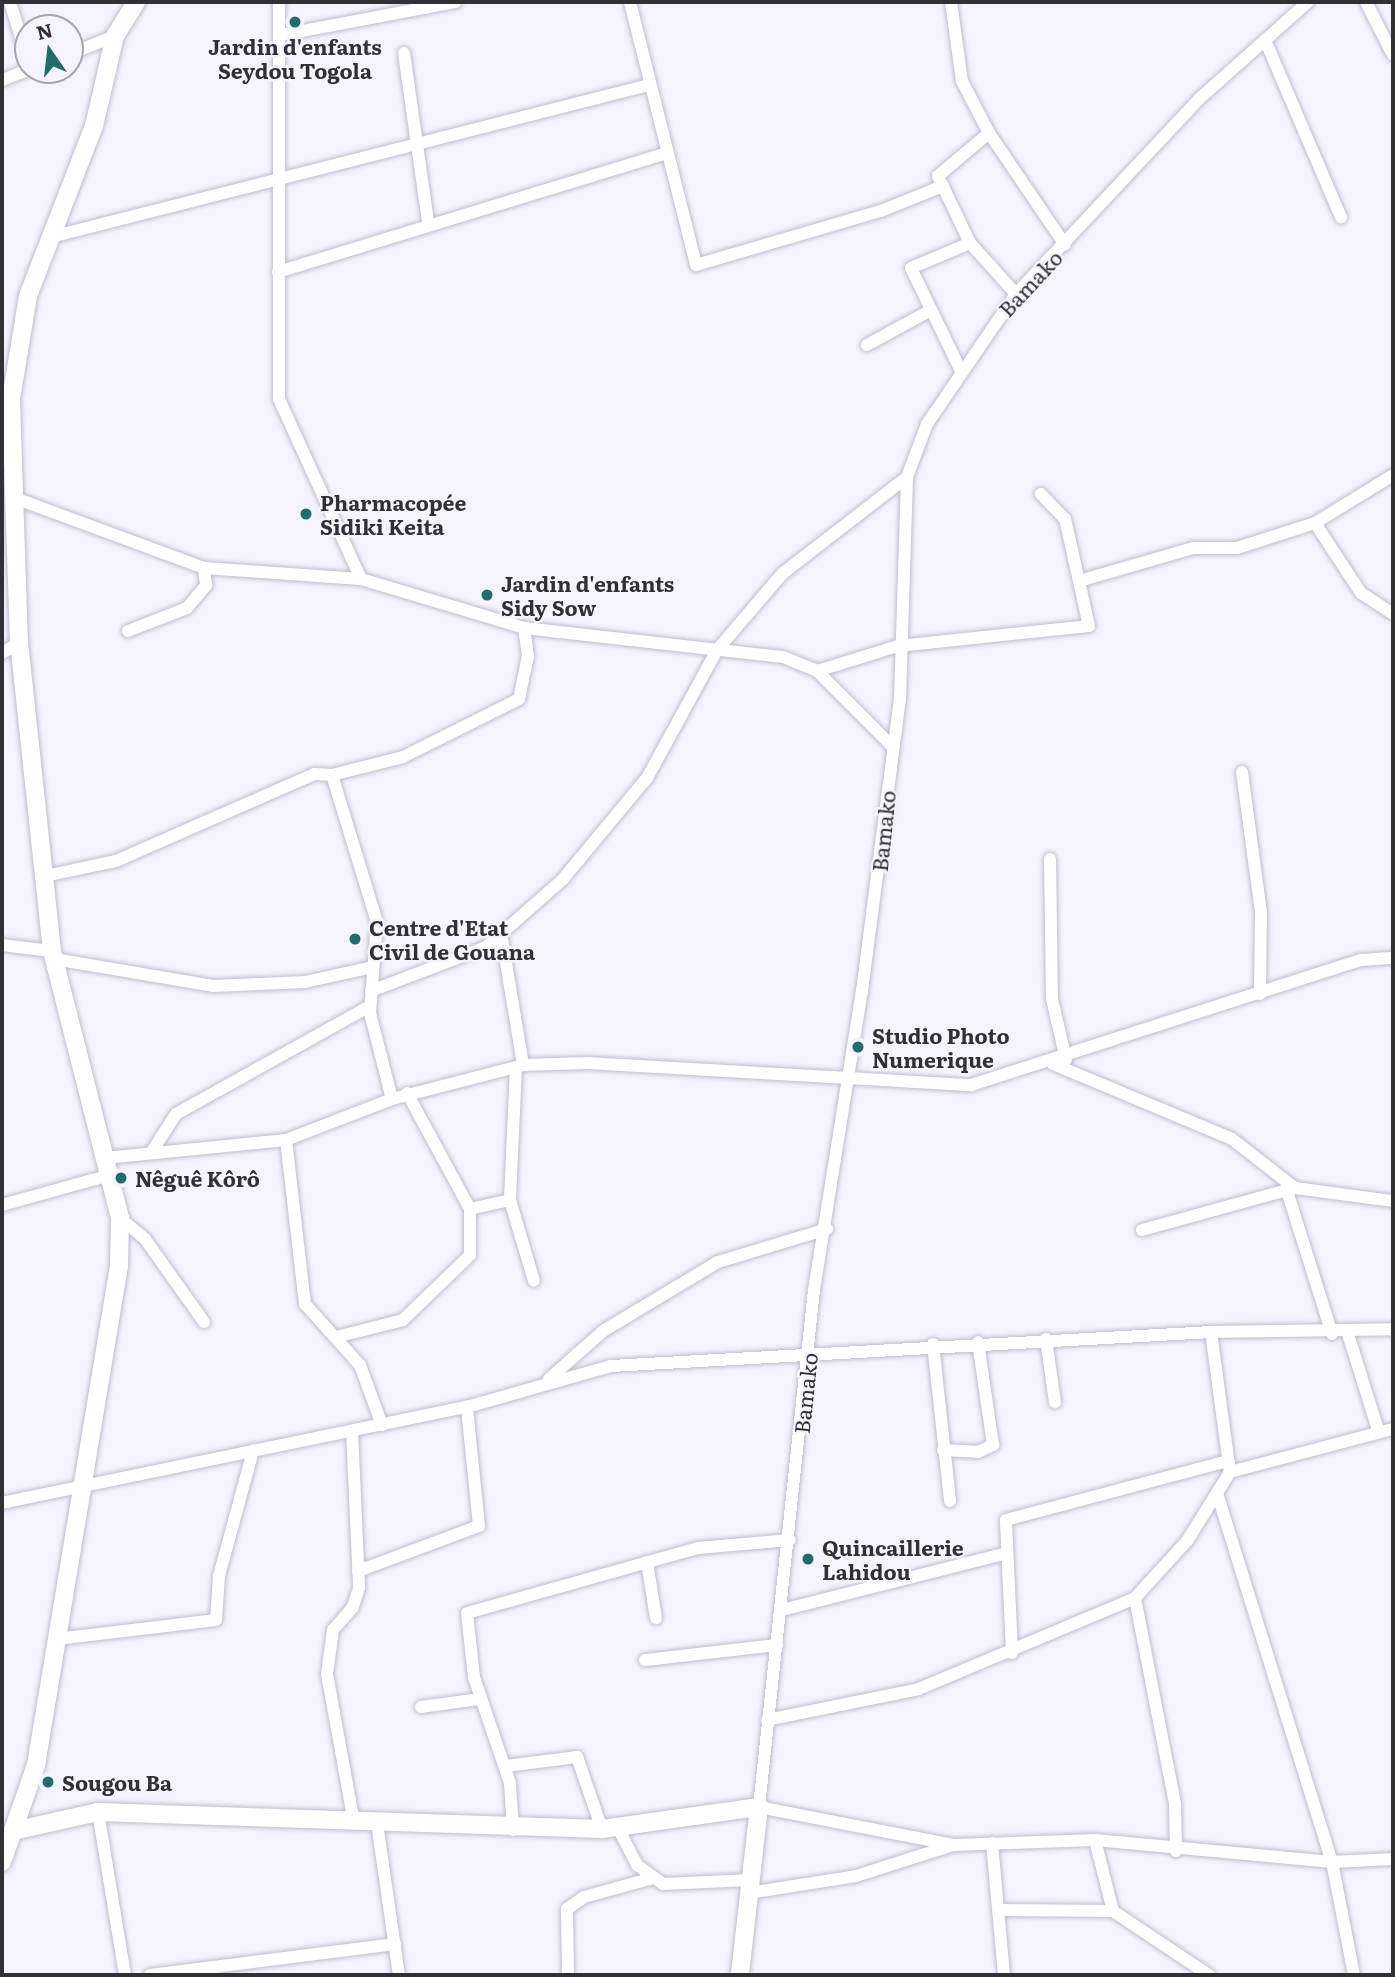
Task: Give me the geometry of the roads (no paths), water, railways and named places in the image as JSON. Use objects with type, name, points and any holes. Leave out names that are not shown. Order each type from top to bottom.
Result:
[{"type":"street","points":[[2,1862],[7,1833],[36,1765],[119,1266],[120,1217],[53,955],[19,643],[6,436],[16,356],[28,296],[94,126],[115,36],[136,2]]},
{"type":"street","points":[[279,2],[279,399],[361,579]]},
{"type":"street","points":[[281,36],[456,2]]},
{"type":"street","points":[[630,2],[665,154],[696,265],[881,212],[943,186]]},
{"type":"street","points":[[951,2],[962,81],[989,133],[1065,245]]},
{"type":"street","name":"Bamako","points":[[759,1807],[810,1351],[892,747],[907,477],[927,424],[960,369],[1016,294],[1065,245],[1199,99],[1308,2]]},
{"type":"street","points":[[1366,2],[1393,55]]},
{"type":"street","points":[[84,48],[115,36]]},
{"type":"street","points":[[1265,40],[1341,217]]},
{"type":"street","points":[[404,53],[428,222]]},
{"type":"street","points":[[51,237],[649,85]]},
{"type":"street","points":[[989,133],[938,176],[970,243],[1016,294]]},
{"type":"street","points":[[278,272],[428,222],[665,154]]},
{"type":"street","points":[[960,369],[911,268],[970,243]]},
{"type":"street","points":[[867,345],[931,310]]},
{"type":"street","points":[[1079,581],[1193,548],[1237,548],[1315,523],[1393,475]]},
{"type":"street","points":[[371,991],[453,964],[501,933],[563,879],[647,778],[717,650],[783,572],[907,477]]},
{"type":"street","points":[[8,488],[204,568],[361,579],[524,628],[783,657],[817,671],[892,747]]},
{"type":"street","points":[[817,671],[898,646],[1089,626],[1065,519],[1041,494]]},
{"type":"street","points":[[1315,523],[1362,593],[1393,614]]},
{"type":"street","points":[[128,631],[187,608],[206,585],[204,568]]},
{"type":"street","points":[[45,876],[116,861],[314,774],[332,775],[403,757],[519,699],[528,656],[524,628]]},
{"type":"street","points":[[2,653],[19,643]]},
{"type":"street","points":[[1242,772],[1261,912],[1259,994]]},
{"type":"street","points":[[332,775],[368,877],[377,922],[370,1006],[392,1100]]},
{"type":"street","points":[[1050,859],[1052,999],[1066,1059]]},
{"type":"street","points":[[501,933],[519,1066],[510,1200],[534,1281]]},
{"type":"street","points":[[2,945],[213,986],[305,982],[373,967]]},
{"type":"street","points":[[2,1205],[151,1153],[286,1140],[407,1093],[519,1066],[587,1063],[971,1086],[1053,1064],[1361,960],[1393,958]]},
{"type":"street","points":[[151,1153],[176,1114],[370,1006]]},
{"type":"street","points":[[1053,1064],[1232,1139],[1291,1190],[1332,1334]]},
{"type":"street","points":[[336,1337],[403,1320],[470,1255],[470,1209],[407,1093]]},
{"type":"street","points":[[286,1140],[304,1304],[360,1365],[382,1425]]},
{"type":"street","points":[[1142,1230],[1291,1190],[1393,1201]]},
{"type":"street","points":[[470,1209],[510,1200]]},
{"type":"street","points":[[120,1217],[145,1238],[204,1322]]},
{"type":"street","points":[[546,1381],[603,1331],[718,1262],[827,1229]]},
{"type":"street","points":[[2,1503],[467,1407],[546,1381],[611,1366],[933,1344],[1210,1332],[1348,1334],[1393,1329]]},
{"type":"street","points":[[767,1720],[919,1689],[1012,1653],[1135,1598],[1187,1541],[1217,1493],[1229,1466],[1210,1332]]},
{"type":"street","points":[[1348,1334],[1378,1430]]},
{"type":"street","points":[[1046,1339],[1055,1402]]},
{"type":"street","points":[[943,1450],[978,1452],[993,1445],[978,1342]]},
{"type":"street","points":[[933,1344],[950,1501]]},
{"type":"street","points":[[358,1571],[479,1526],[467,1407]]},
{"type":"street","points":[[1012,1653],[1007,1553],[1010,1517],[1062,1509],[1229,1466],[1378,1430],[1393,1429]]},
{"type":"street","points":[[352,1431],[358,1571],[355,1602],[333,1630],[327,1656],[331,1719],[354,1822]]},
{"type":"street","points":[[57,1639],[216,1620],[219,1576],[253,1451]]},
{"type":"street","points":[[1217,1493],[1332,1862],[1354,1975]]},
{"type":"street","points":[[513,1830],[506,1766],[480,1699],[467,1613],[698,1548],[790,1540]]},
{"type":"street","points":[[782,1609],[1007,1553]]},
{"type":"street","points":[[646,1562],[656,1618]]},
{"type":"street","points":[[1135,1598],[1175,1804],[1176,1851]]},
{"type":"street","points":[[645,1660],[777,1645]]},
{"type":"street","points":[[421,1707],[480,1699]]},
{"type":"street","points":[[506,1766],[577,1757],[610,1828],[637,1865],[653,1878],[674,1886],[750,1886],[856,1876],[954,1844]]},
{"type":"street","points":[[7,1833],[98,1812],[513,1830],[610,1828],[759,1807],[954,1844],[1095,1840],[1176,1851],[1332,1862],[1393,1859]]},
{"type":"street","points":[[740,1975],[759,1807]]},
{"type":"street","points":[[98,1812],[125,1975]]},
{"type":"street","points":[[377,1823],[399,1975]]},
{"type":"street","points":[[1095,1840],[1113,1911]]},
{"type":"street","points":[[992,1843],[1004,1975]]},
{"type":"street","points":[[568,1975],[567,1909],[584,1897],[653,1878]]},
{"type":"street","points":[[999,1910],[1113,1911],[1209,1975]]},
{"type":"street","points":[[150,1975],[231,1970],[395,1944]]},
{"type":"place","name":"Jardin d'enfants Seydou Togola","points":[[295,22]]},
{"type":"place","name":"Pharmacopée Sidiki Keita","points":[[306,514]]},
{"type":"place","name":"Jardin d'enfants Sidy Sow","points":[[487,595]]},
{"type":"place","name":"Centre d'Etat Civil de Gouana","points":[[355,939]]},
{"type":"place","name":"Studio Photo Numerique","points":[[858,1047]]},
{"type":"place","name":"Nêguê Kôrô","points":[[121,1178]]},
{"type":"place","name":"Quincaillerie Lahidou","points":[[808,1559]]},
{"type":"place","name":"Sougou Ba","points":[[48,1782]]}]
